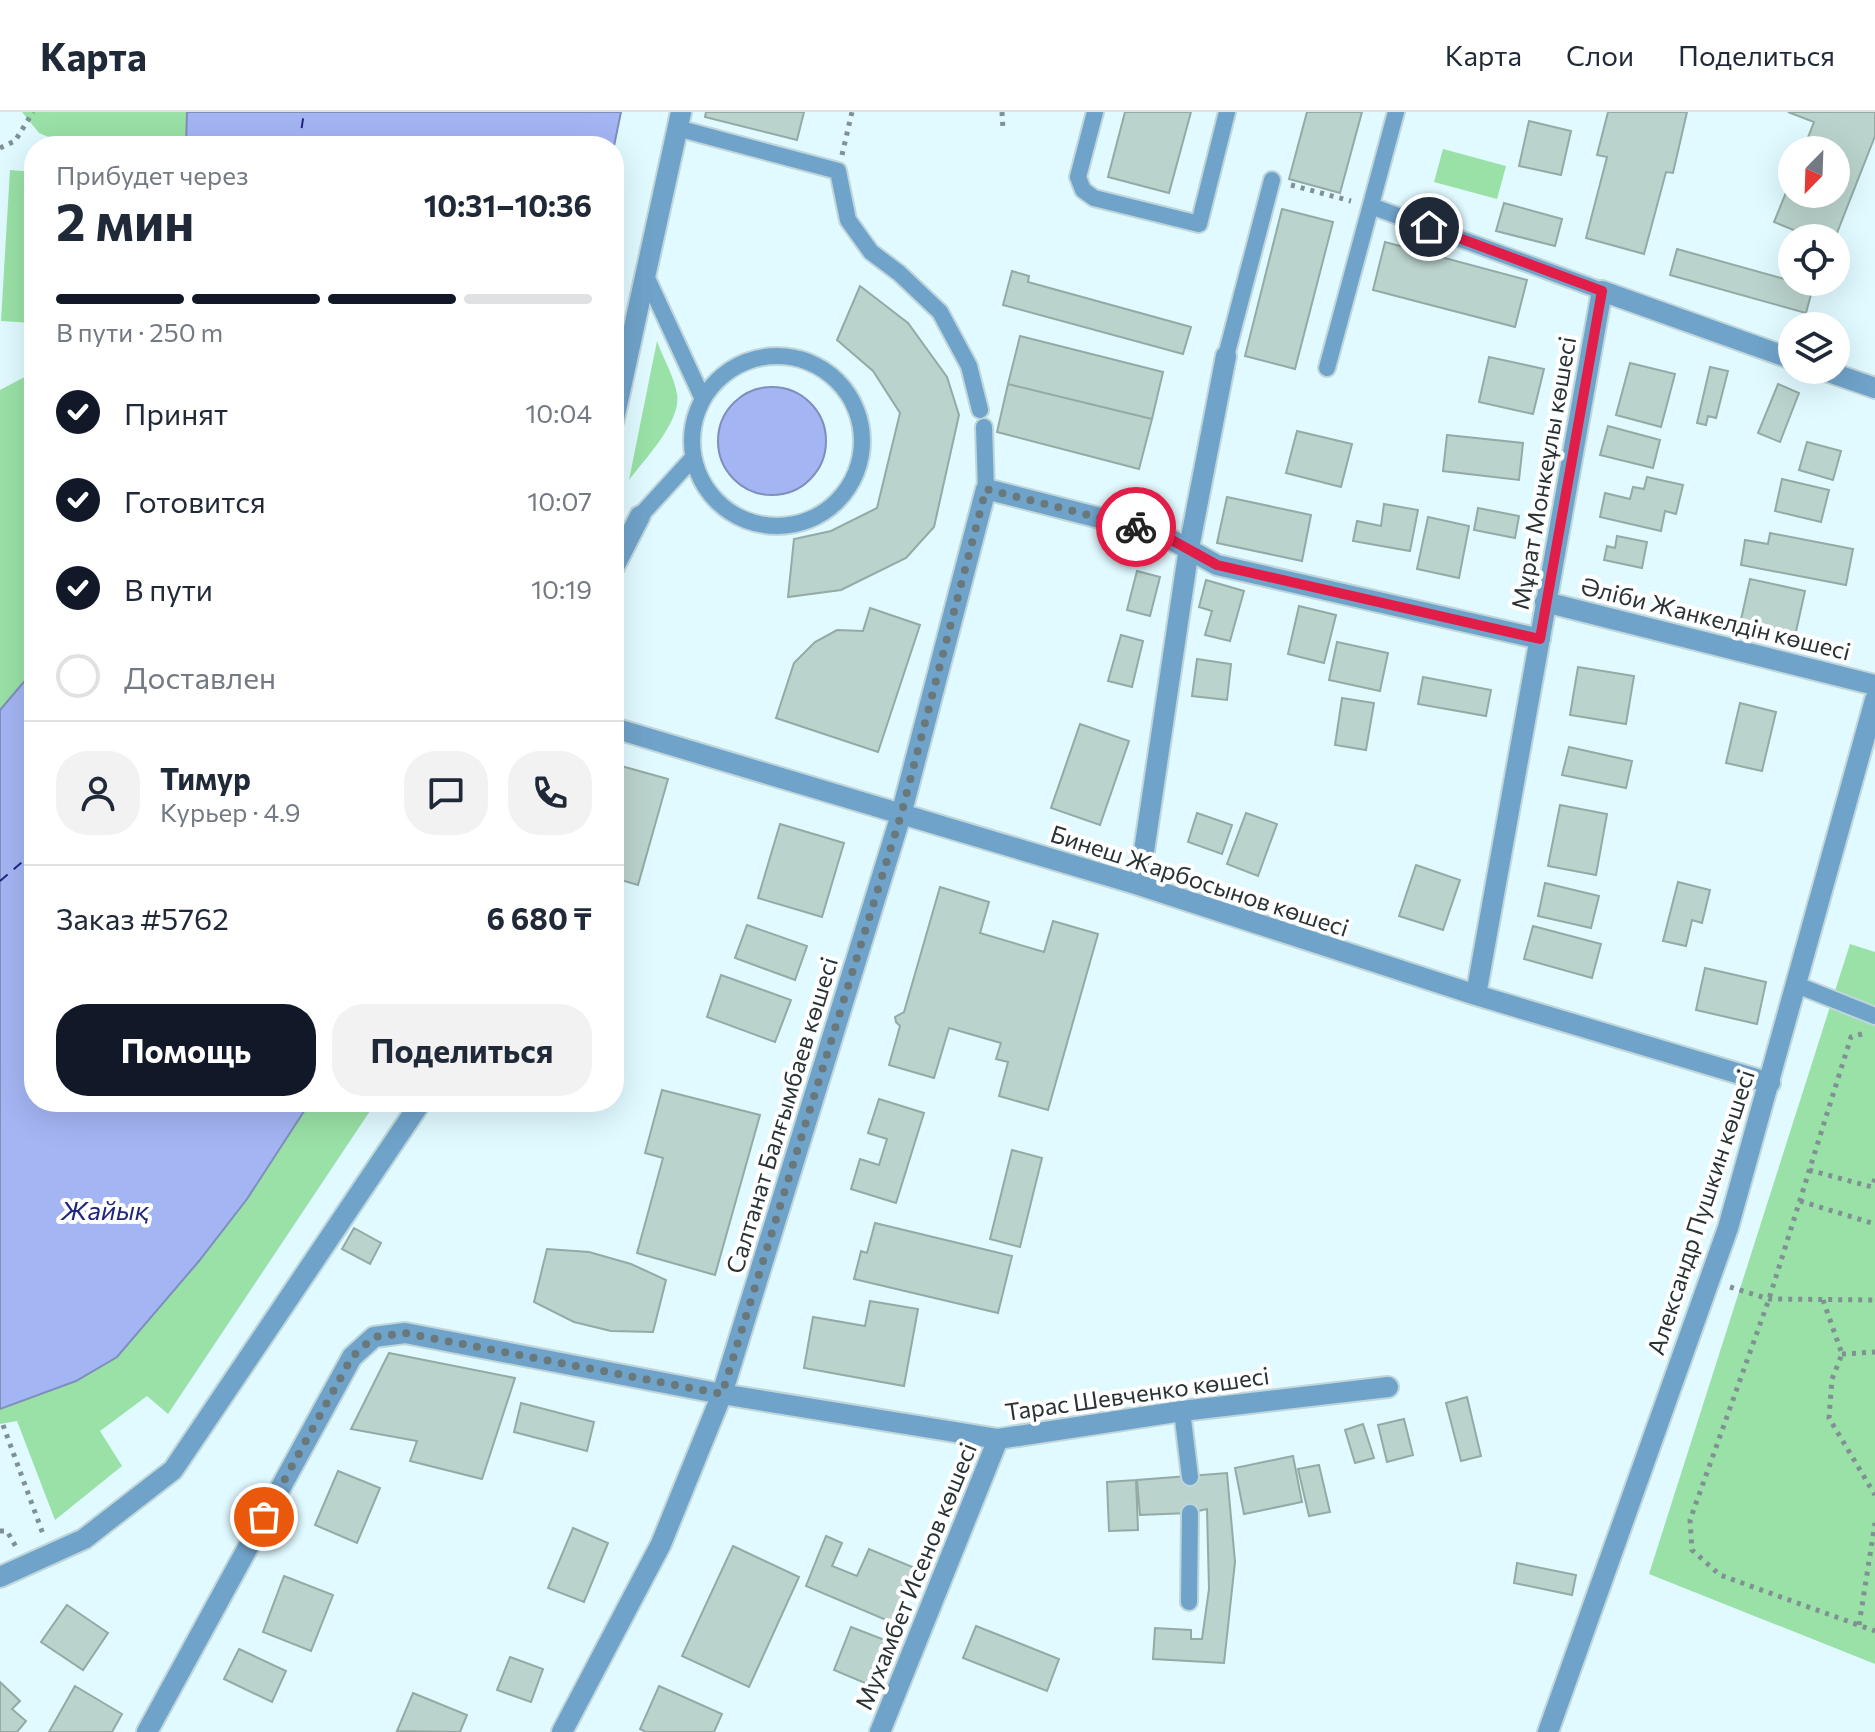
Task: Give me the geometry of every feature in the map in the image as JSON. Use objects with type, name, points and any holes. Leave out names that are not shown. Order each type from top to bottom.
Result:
[{"type":"street","points":[[624,374],[679,120]]},
{"type":"street","points":[[1602,291],[1778,354]]},
{"type":"street","name":"Мұрат Монкеұлы көшесі","points":[[1476,995],[1602,291]]},
{"type":"street","points":[[1139,885],[1189,548],[1226,356]]},
{"type":"street","points":[[1850,379],[1875,388]]},
{"type":"street","points":[[986,489],[1159,533],[1217,565],[1540,639]]},
{"type":"street","name":"Салтанат Балғымбаев көшесі","points":[[562,1732],[661,1544],[722,1394],[901,815],[986,489]]},
{"type":"street","points":[[624,547],[640,516]]},
{"type":"street","name":"Әліби Жанкелдін көшесі","points":[[1545,602],[1875,685]]},
{"type":"street","name":"Александр Пушкин көшесі","points":[[1548,1732],[1728,1228],[1875,700]]},
{"type":"street","name":"Бинеш Жарбосынов көшесі","points":[[624,731],[1139,885],[1476,995],[1770,1083]]},
{"type":"street","points":[[0,1577],[84,1539],[173,1470],[414,1112]]},
{"type":"street","name":"Тарас Шевченко көшесі","points":[[147,1732],[352,1357],[374,1337],[405,1333],[722,1394],[998,1439],[1182,1411],[1388,1387]]},
{"type":"street","name":"Мухамбет Исенов көшесі","points":[[880,1732],[998,1439]]},
{"type":"lane","points":[[1095,112],[1078,177],[1083,190],[1094,198],[1199,224],[1227,112]]},
{"type":"lane","points":[[1327,368],[1396,112]]},
{"type":"lane","points":[[679,120],[838,171],[848,220],[871,252],[899,273],[940,312],[969,366],[982,419],[986,489]]},
{"type":"lane","points":[[1226,356],[1272,180]]},
{"type":"lane","points":[[1371,206],[1602,291]]},
{"type":"lane","points":[[646,276],[702,397]]},
{"type":"lane","points":[[783,354],[813,363],[839,381],[856,407],[863,439],[858,470],[842,497],[817,517],[787,527],[755,524],[726,511],[704,488],[692,459],[691,427],[702,397],[723,373],[737,365],[751,358],[783,354]]},
{"type":"lane","points":[[640,516],[692,459]]},
{"type":"lane","points":[[1797,985],[1875,1016]]},
{"type":"lane","points":[[1182,1411],[1190,1477]]},
{"type":"lane","points":[[1189,1602],[1190,1513]]},
{"type":"path","points":[[0,148],[15,141],[33,112]]},
{"type":"path","points":[[838,171],[852,112]]},
{"type":"path","points":[[1002,112],[1003,130]]},
{"type":"path","points":[[1272,180],[1371,206]]},
{"type":"path","points":[[1875,1032],[1851,1037],[1769,1299],[1690,1520],[1692,1550],[1720,1575],[1875,1631]]},
{"type":"path","points":[[1809,1170],[1872,1187],[1875,1179]]},
{"type":"path","points":[[1800,1201],[1875,1224]]},
{"type":"path","points":[[1709,1280],[1769,1299],[1875,1300]]},
{"type":"path","points":[[1823,1300],[1842,1354],[1832,1379],[1829,1418],[1875,1495]]},
{"type":"path","points":[[1842,1354],[1875,1352]]},
{"type":"path","points":[[3,1425],[51,1554]]},
{"type":"path","points":[[1859,1625],[1875,1523]]},
{"type":"path","points":[[0,1526],[7,1531]]},
{"type":"green space","points":[[22,112],[187,112],[186,136],[46,136],[39,133]]},
{"type":"green space","points":[[1443,149],[1506,166],[1497,199],[1434,182]]},
{"type":"green space","points":[[10,170],[24,171],[24,322],[1,321]]},
{"type":"green space","points":[[657,341],[673,381],[677,405],[668,428],[629,480]]},
{"type":"green space","points":[[24,377],[24,682],[0,710],[0,390]]},
{"type":"green space","points":[[1850,944],[1875,952],[1875,1664],[1649,1574]]},
{"type":"green space","points":[[304,1112],[369,1112],[168,1414],[147,1396],[100,1431],[122,1466],[55,1520],[17,1421],[0,1424],[0,1409],[76,1381],[117,1357],[247,1199]]},
{"type":"water","points":[[187,112],[621,112],[616,136],[186,136]]},
{"type":"water","points":[[772,387],[793,391],[810,403],[822,420],[826,441],[822,462],[810,479],[793,491],[772,495],[751,491],[734,479],[722,462],[718,441],[722,420],[734,403],[751,391]]},
{"type":"water","name":"Жайық","points":[[24,682],[24,1112],[304,1112],[247,1199],[117,1357],[76,1381],[0,1409],[0,710]]},
{"type":"building","points":[[706,112],[804,112],[797,140],[705,117]]},
{"type":"building","points":[[1125,112],[1191,112],[1169,193],[1108,177]]},
{"type":"building","points":[[1307,112],[1362,112],[1340,193],[1289,179]]},
{"type":"building","points":[[1608,112],[1687,112],[1673,173],[1666,172],[1644,254],[1586,238],[1607,157],[1597,155]]},
{"type":"building","points":[[1788,112],[1875,112],[1875,136],[1850,200],[1850,136],[1808,136],[1814,122]]},
{"type":"building","points":[[1529,121],[1571,131],[1561,175],[1519,166]]},
{"type":"building","points":[[1504,203],[1562,219],[1555,246],[1496,231]]},
{"type":"building","points":[[1780,208],[1847,208],[1840,224],[1774,222]]},
{"type":"building","points":[[1282,209],[1333,222],[1295,369],[1245,356]]},
{"type":"building","points":[[1385,242],[1527,280],[1515,327],[1373,290]]},
{"type":"building","points":[[1677,249],[1778,277],[1778,296],[1811,296],[1806,312],[1802,312],[1670,275]]},
{"type":"building","points":[[1012,271],[1029,276],[1028,282],[1191,327],[1183,354],[1003,305]]},
{"type":"building","points":[[860,286],[908,323],[947,377],[959,415],[934,527],[906,558],[841,590],[788,597],[794,539],[831,531],[877,508],[900,413],[873,371],[837,340]]},
{"type":"building","points":[[1020,336],[1163,372],[1152,419],[1008,384]]},
{"type":"building","points":[[1489,357],[1544,369],[1533,414],[1479,402]]},
{"type":"building","points":[[1630,363],[1675,374],[1661,427],[1616,415]]},
{"type":"building","points":[[1710,367],[1728,371],[1716,418],[1708,416],[1706,425],[1697,423]]},
{"type":"building","points":[[1008,384],[1152,419],[1139,469],[997,432]]},
{"type":"building","points":[[1778,384],[1799,393],[1780,442],[1758,433]]},
{"type":"building","points":[[1608,426],[1660,440],[1653,468],[1600,455]]},
{"type":"building","points":[[1297,431],[1352,444],[1341,487],[1286,473]]},
{"type":"building","points":[[1447,435],[1523,443],[1519,480],[1443,471]]},
{"type":"building","points":[[1807,442],[1841,451],[1833,480],[1799,470]]},
{"type":"building","points":[[1647,477],[1683,485],[1676,514],[1665,511],[1661,531],[1600,517],[1605,493],[1630,499],[1633,487],[1644,489]]},
{"type":"building","points":[[1782,479],[1829,490],[1821,522],[1775,511]]},
{"type":"building","points":[[1227,497],[1311,515],[1302,561],[1217,543]]},
{"type":"building","points":[[1384,504],[1418,510],[1410,551],[1353,541],[1357,521],[1381,526]]},
{"type":"building","points":[[1478,508],[1519,516],[1515,538],[1474,530]]},
{"type":"building","points":[[1428,517],[1469,526],[1459,578],[1417,569]]},
{"type":"building","points":[[1770,533],[1853,549],[1846,585],[1741,565],[1745,540],[1768,544]]},
{"type":"building","points":[[1617,536],[1647,542],[1642,568],[1604,560],[1607,546],[1615,548]]},
{"type":"building","points":[[1137,571],[1160,577],[1150,616],[1127,610]]},
{"type":"building","points":[[1750,579],[1805,591],[1795,636],[1740,624]]},
{"type":"building","points":[[1206,580],[1244,591],[1230,641],[1205,635],[1212,611],[1199,607]]},
{"type":"building","points":[[1299,606],[1336,615],[1324,663],[1288,654]]},
{"type":"building","points":[[870,608],[920,625],[878,752],[776,718],[794,663],[815,642],[837,630],[863,631]]},
{"type":"building","points":[[1121,635],[1143,641],[1132,687],[1108,681]]},
{"type":"building","points":[[1337,642],[1388,653],[1380,691],[1329,680]]},
{"type":"building","points":[[1197,659],[1231,664],[1227,700],[1192,696]]},
{"type":"building","points":[[1578,667],[1634,676],[1626,724],[1570,715]]},
{"type":"building","points":[[1423,677],[1491,690],[1486,716],[1418,704]]},
{"type":"building","points":[[1342,698],[1374,703],[1366,750],[1335,745]]},
{"type":"building","points":[[1740,703],[1776,712],[1762,771],[1726,763]]},
{"type":"building","points":[[1080,724],[1129,741],[1100,825],[1051,808]]},
{"type":"building","points":[[1569,747],[1632,761],[1626,788],[1562,775]]},
{"type":"building","points":[[624,767],[668,779],[638,885],[624,881]]},
{"type":"building","points":[[1560,805],[1607,814],[1596,875],[1548,866]]},
{"type":"building","points":[[1197,813],[1232,825],[1222,854],[1188,842]]},
{"type":"building","points":[[1246,813],[1277,824],[1258,876],[1227,864]]},
{"type":"building","points":[[780,824],[844,843],[822,917],[758,898]]},
{"type":"building","points":[[1416,865],[1460,880],[1443,930],[1399,916]]},
{"type":"building","points":[[1678,882],[1710,890],[1702,923],[1692,920],[1686,946],[1663,941]]},
{"type":"building","points":[[1545,883],[1599,896],[1591,928],[1538,916]]},
{"type":"building","points":[[940,887],[989,902],[980,933],[1044,952],[1053,921],[1098,934],[1048,1110],[999,1096],[1008,1062],[996,1059],[1001,1043],[949,1028],[934,1078],[889,1065],[900,1026],[895,1017],[904,1012]]},
{"type":"building","points":[[747,925],[807,946],[795,980],[735,958]]},
{"type":"building","points":[[1533,926],[1601,944],[1592,978],[1524,959]]},
{"type":"building","points":[[1705,968],[1766,982],[1757,1024],[1696,1010]]},
{"type":"building","points":[[721,975],[791,1000],[775,1042],[707,1017]]},
{"type":"building","points":[[662,1090],[760,1115],[715,1275],[637,1253],[663,1158],[645,1153]]},
{"type":"building","points":[[879,1099],[924,1113],[896,1203],[851,1189],[860,1159],[879,1165],[887,1139],[868,1133]]},
{"type":"building","points":[[1012,1150],[1042,1158],[1020,1247],[990,1239]]},
{"type":"building","points":[[875,1223],[1012,1256],[998,1313],[854,1279],[861,1251],[867,1253]]},
{"type":"building","points":[[354,1228],[381,1243],[370,1264],[342,1249]]},
{"type":"building","points":[[547,1249],[589,1252],[631,1264],[666,1280],[653,1332],[611,1331],[574,1322],[534,1302]]},
{"type":"building","points":[[870,1301],[918,1309],[904,1386],[804,1368],[813,1317],[865,1326]]},
{"type":"building","points":[[389,1353],[515,1378],[482,1479],[410,1461],[417,1441],[351,1429]]},
{"type":"building","points":[[1467,1397],[1481,1456],[1461,1461],[1446,1403]]},
{"type":"building","points":[[521,1403],[594,1422],[587,1451],[514,1432]]},
{"type":"building","points":[[1404,1419],[1413,1455],[1387,1462],[1378,1425]]},
{"type":"building","points":[[1363,1424],[1374,1458],[1355,1463],[1345,1430]]},
{"type":"building","points":[[1293,1456],[1302,1502],[1244,1514],[1235,1468]]},
{"type":"building","points":[[1319,1465],[1330,1512],[1309,1516],[1298,1469]]},
{"type":"building","points":[[338,1471],[380,1488],[357,1543],[315,1525]]},
{"type":"building","points":[[1227,1473],[1235,1562],[1224,1663],[1153,1659],[1155,1628],[1191,1630],[1191,1639],[1202,1639],[1209,1589],[1207,1509],[1190,1513],[1140,1515],[1137,1480]]},
{"type":"building","points":[[1136,1480],[1138,1530],[1109,1531],[1107,1482]]},
{"type":"building","points":[[573,1528],[608,1543],[584,1602],[548,1588]]},
{"type":"building","points":[[826,1536],[842,1543],[832,1566],[857,1576],[869,1549],[915,1568],[893,1623],[806,1586]]},
{"type":"building","points":[[733,1546],[799,1577],[749,1687],[682,1656]]},
{"type":"building","points":[[1517,1563],[1576,1575],[1572,1595],[1514,1583]]},
{"type":"building","points":[[284,1576],[333,1595],[311,1651],[263,1632]]},
{"type":"building","points":[[67,1605],[108,1633],[83,1670],[41,1642]]},
{"type":"building","points":[[976,1626],[1059,1659],[1047,1691],[963,1658]]},
{"type":"building","points":[[851,1627],[890,1642],[872,1686],[834,1670]]},
{"type":"building","points":[[239,1649],[286,1671],[272,1702],[224,1679]]},
{"type":"building","points":[[510,1657],[543,1669],[531,1702],[497,1690]]},
{"type":"building","points":[[0,1682],[20,1701],[12,1709],[26,1721],[17,1732],[0,1732]]},
{"type":"building","points":[[75,1686],[122,1714],[112,1732],[49,1732]]},
{"type":"building","points":[[659,1686],[722,1714],[714,1732],[646,1732],[640,1729]]},
{"type":"building","points":[[413,1693],[467,1715],[460,1732],[397,1731]]},
{"type":"ferry route","points":[[300,136],[304,112]]},
{"type":"ferry route","points":[[0,881],[24,861]]},
{"type":"way so far","points":[[264,1517],[352,1357],[374,1337],[405,1333],[722,1394],[901,815],[986,489],[1136,527]]},
{"type":"route","points":[[1136,527],[1159,533],[1217,565],[1540,639],[1602,291],[1429,227]]}]
